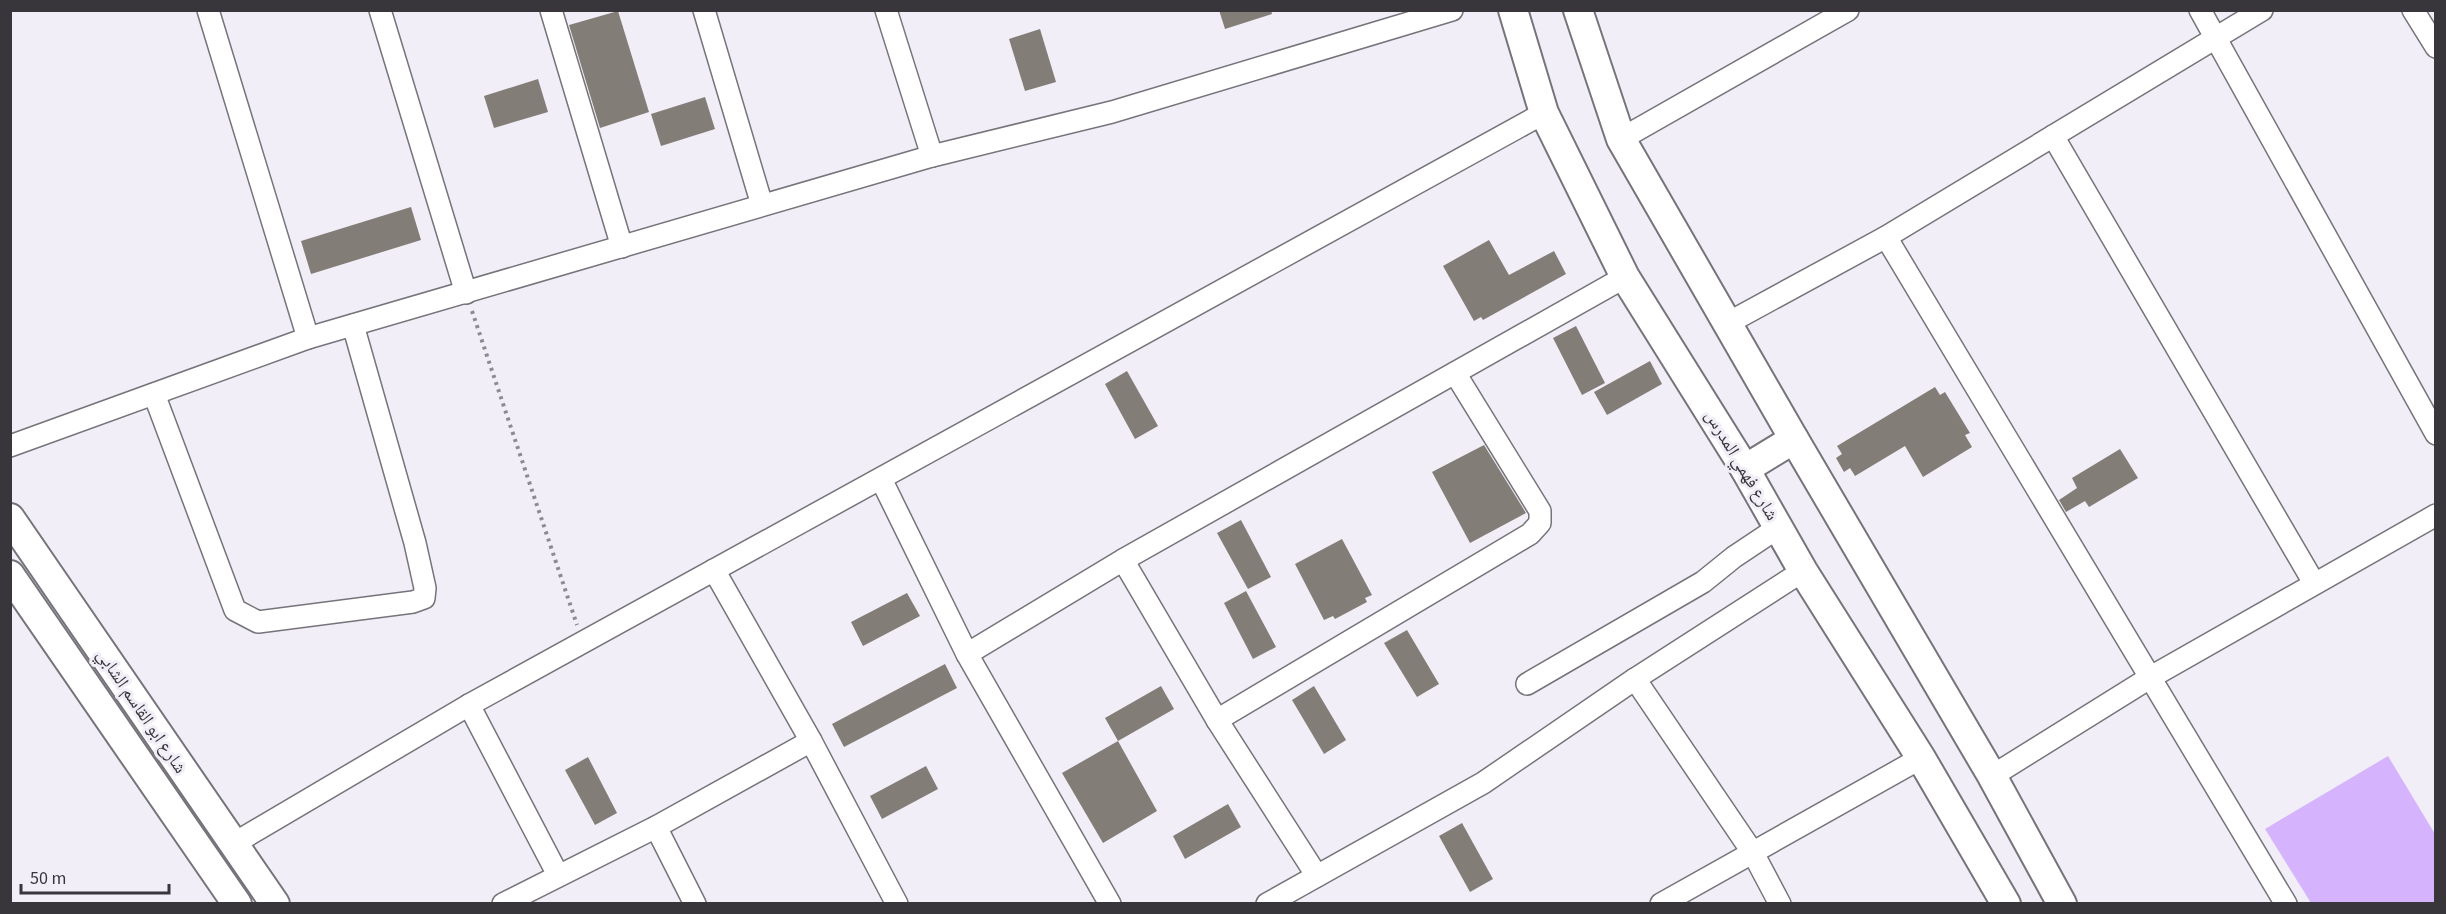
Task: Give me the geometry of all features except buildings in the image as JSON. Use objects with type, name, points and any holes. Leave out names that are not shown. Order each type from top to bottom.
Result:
[{"type":"street","points":[[208,10],[308,338]]},
{"type":"street","points":[[380,10],[466,293]]},
{"type":"street","points":[[550,10],[622,247]]},
{"type":"street","points":[[704,10],[762,205]]},
{"type":"street","points":[[886,10],[932,156]]},
{"type":"street","points":[[10,446],[308,338],[932,156],[1112,112],[1452,10]]},
{"type":"street","name":"شارع فهمي المدرس","points":[[1513,10],[1544,113],[1625,278],[1745,469],[1803,571],[1921,758],[2006,903]]},
{"type":"street","points":[[1578,10],[1621,139],[1794,440],[1992,776],[2062,903]]},
{"type":"street","points":[[1621,139],[1848,10]]},
{"type":"street","points":[[2200,10],[2436,435]]},
{"type":"street","points":[[1728,323],[1886,237],[2262,10]]},
{"type":"street","points":[[2413,10],[2436,47]]},
{"type":"street","points":[[233,844],[469,705],[1544,113]]},
{"type":"street","points":[[2053,136],[2314,583]]},
{"type":"street","points":[[1886,237],[2286,903]]},
{"type":"street","points":[[967,654],[1123,560],[1625,278]]},
{"type":"street","points":[[154,394],[235,610],[258,622],[413,602],[424,598],[425,588],[418,554],[353,325]]},
{"type":"street","points":[[1217,720],[1530,534],[1540,523],[1540,511],[1455,373]]},
{"type":"street","points":[[1745,469],[1794,440]]},
{"type":"street","points":[[881,479],[967,654],[1110,903]]},
{"type":"street","points":[[1992,776],[2151,676],[2436,515]]},
{"type":"street","name":"شارع ابو القاسم الشابي","points":[[10,518],[233,844],[276,903]]},
{"type":"street","points":[[1527,684],[1703,582],[1734,557],[1779,527]]},
{"type":"street","points":[[1123,560],[1217,720],[1317,876]]},
{"type":"street","points":[[714,570],[812,741],[897,903]]},
{"type":"street","points":[[1267,903],[1483,783],[1635,680],[1803,571]]},
{"type":"street","name":"شارع ابو القاسم الشابي","points":[[10,575],[237,903]]},
{"type":"street","points":[[59,645],[85,627]]},
{"type":"street","points":[[1635,680],[1753,853],[1780,903]]},
{"type":"street","points":[[469,705],[558,875]]},
{"type":"street","points":[[503,903],[656,827],[812,741]]},
{"type":"street","points":[[1661,903],[1921,758]]},
{"type":"street","points":[[656,827],[695,903]]},
{"type":"path","points":[[466,293],[583,643]]},
{"type":"shaded area","points":[[2388,756],[2435,834],[2435,903],[2311,903],[2265,829]]}]
